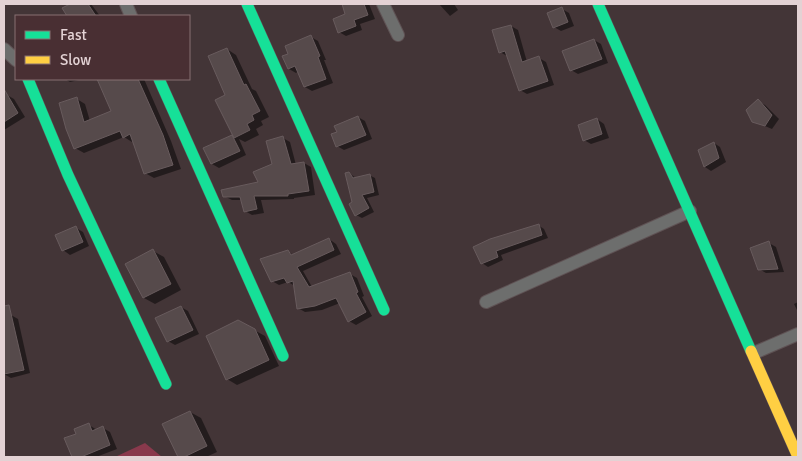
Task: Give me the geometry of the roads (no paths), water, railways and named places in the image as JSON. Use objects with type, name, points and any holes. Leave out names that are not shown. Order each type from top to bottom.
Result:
[{"type":"street","points":[[247,4],[384,310]]},
{"type":"street","points":[[383,4],[398,35]]},
{"type":"street","points":[[598,4],[754,353],[798,457]]},
{"type":"street","points":[[4,49],[15,59]]},
{"type":"street","points":[[28,80],[68,175],[166,384]]},
{"type":"street","points":[[159,80],[283,356]]},
{"type":"street","points":[[486,302],[690,211]]},
{"type":"street","points":[[754,353],[798,334]]}]
